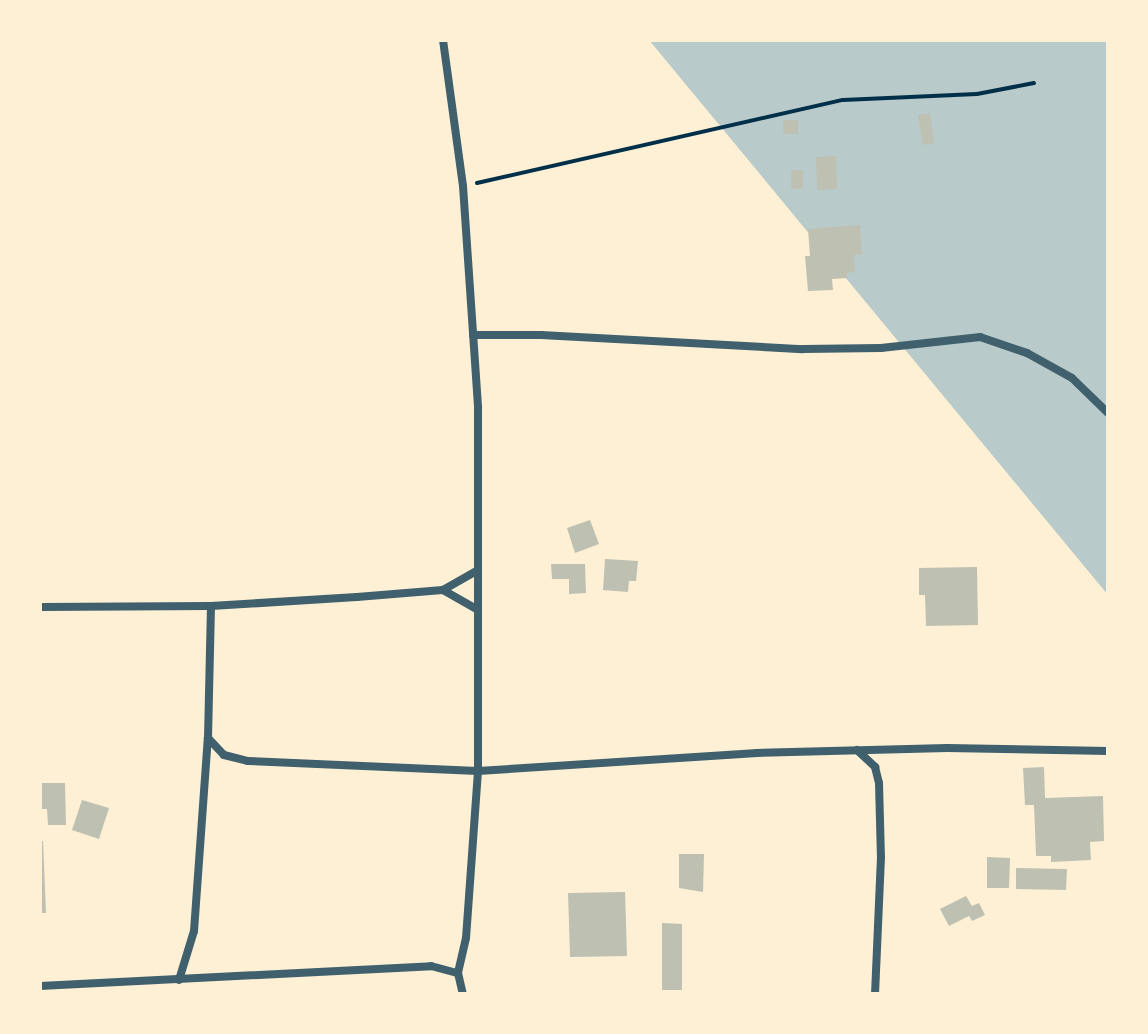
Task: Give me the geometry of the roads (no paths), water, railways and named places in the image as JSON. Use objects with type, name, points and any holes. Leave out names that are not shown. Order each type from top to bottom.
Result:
[{"type":"street","points":[[443,40],[463,186],[478,407],[478,771],[466,938],[458,973],[463,994]]},
{"type":"street","points":[[473,335],[541,335],[803,349],[881,348],[980,337],[1027,353],[1072,378],[1108,413]]},
{"type":"street","points":[[40,607],[211,606],[443,590],[478,570]]},
{"type":"street","points":[[443,590],[478,610]]},
{"type":"street","points":[[179,980],[194,931],[208,738],[211,606]]},
{"type":"street","points":[[208,738],[224,755],[248,761],[478,771],[856,750],[1108,751]]},
{"type":"street","points":[[856,750],[875,767],[879,783],[881,857],[875,994]]},
{"type":"street","points":[[40,986],[431,966],[458,973]]}]
